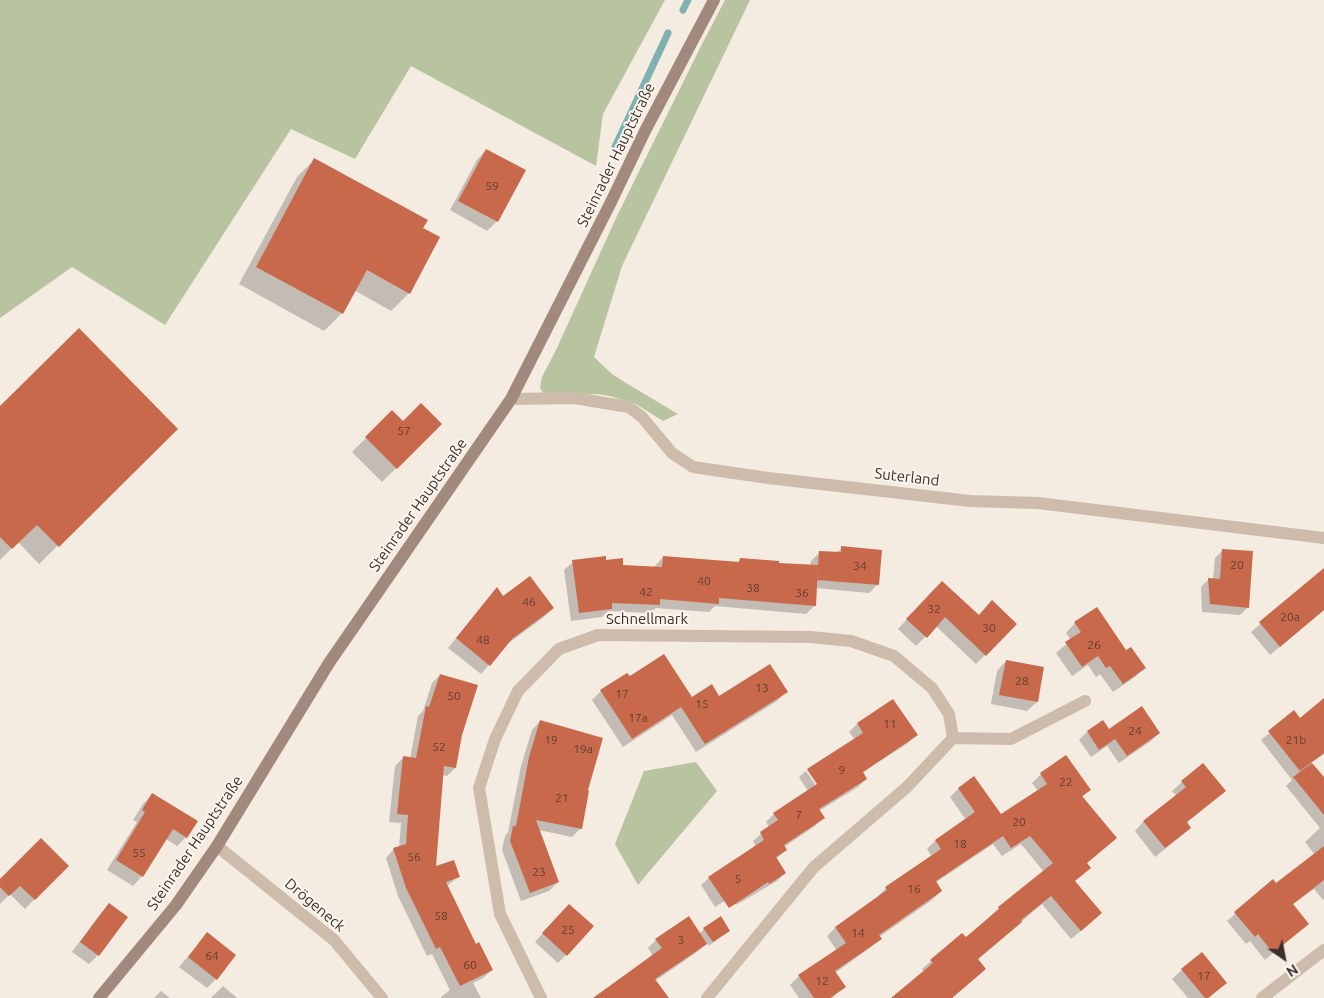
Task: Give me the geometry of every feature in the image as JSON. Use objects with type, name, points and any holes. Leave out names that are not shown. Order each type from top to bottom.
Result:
[{"type":"main road","name":"Steinrader Hauptstraße","points":[[99,998],[176,905],[217,846],[329,663],[511,399],[645,131],[714,0]]},
{"type":"street","name":"Suterland","points":[[511,399],[574,398],[629,407],[642,417],[672,454],[693,467],[768,478],[970,501],[1038,503],[1324,538]]},
{"type":"street","name":"Schnellmark","points":[[542,998],[500,914],[479,788],[495,739],[518,691],[559,649],[598,635],[810,637],[851,641],[894,656],[932,688],[949,714],[954,738]]},
{"type":"street","points":[[706,998],[814,867],[907,787],[954,738],[1011,739],[1085,701]]},
{"type":"street","name":"Drögeneck","points":[[217,846],[334,940],[382,998]]},
{"type":"street","points":[[1262,998],[1324,950]]},
{"type":"green space","points":[[0,0],[665,0],[603,114],[596,166],[411,66],[355,159],[291,129],[165,325],[72,267],[0,318]]},
{"type":"green space","points":[[725,0],[750,0],[622,266],[594,357],[612,374],[678,414],[663,421],[636,404],[610,396],[597,394],[553,396],[543,393],[540,388],[542,377],[617,216]]},
{"type":"green space","points":[[696,762],[717,791],[638,885],[615,844],[644,771]]},
{"type":"building","points":[[486,149],[526,170],[498,222],[458,201]]},
{"type":"building","points":[[314,158],[428,220],[423,228],[440,237],[410,294],[367,270],[343,314],[256,267]]},
{"type":"building","points":[[79,328],[178,429],[59,547],[37,525],[12,549],[0,537],[0,406]]},
{"type":"building","points":[[421,403],[442,424],[397,469],[365,437],[392,410],[403,421]]},
{"type":"building","points":[[841,546],[882,550],[879,585],[817,580],[819,551],[841,552]]},
{"type":"building","points":[[1222,549],[1253,551],[1249,608],[1210,604],[1208,578],[1220,579]]},
{"type":"building","points":[[606,556],[606,560],[623,558],[623,565],[662,567],[663,556],[739,562],[740,558],[818,565],[816,606],[719,598],[719,604],[660,599],[660,605],[612,603],[612,609],[579,613],[572,560]]},
{"type":"building","points":[[1324,568],[1324,610],[1280,647],[1259,622]]},
{"type":"building","points":[[530,576],[554,608],[512,639],[490,666],[456,638],[497,587],[503,596]]},
{"type":"building","points":[[942,581],[979,615],[992,600],[1017,624],[986,656],[945,617],[927,638],[906,619]]},
{"type":"building","points":[[1097,607],[1126,650],[1131,647],[1146,668],[1123,684],[1110,666],[1106,668],[1098,656],[1082,667],[1065,642],[1081,632],[1074,622]]},
{"type":"building","points":[[664,654],[692,697],[712,684],[719,696],[770,664],[788,692],[705,744],[681,707],[632,739],[600,690],[627,673],[630,676]]},
{"type":"building","points":[[1006,660],[1044,667],[1038,702],[999,695]]},
{"type":"building","points":[[440,674],[478,685],[462,735],[456,768],[444,766],[436,866],[454,860],[460,877],[446,882],[476,944],[479,942],[493,970],[460,986],[440,947],[436,949],[406,888],[393,848],[406,844],[408,815],[397,814],[403,756],[416,758],[426,706],[429,707]]},
{"type":"building","points":[[1324,698],[1324,753],[1300,771],[1268,731],[1294,710],[1300,718]]},
{"type":"building","points":[[893,699],[918,735],[863,772],[867,779],[819,809],[825,818],[784,845],[787,850],[776,857],[786,873],[769,884],[768,882],[729,908],[708,877],[764,840],[760,832],[778,820],[773,813],[817,784],[807,769],[863,733],[857,723]]},
{"type":"building","points":[[1142,706],[1160,733],[1127,756],[1115,739],[1099,750],[1087,731],[1103,720],[1109,729]]},
{"type":"building","points":[[540,720],[603,738],[588,790],[582,829],[536,820],[559,882],[530,893],[510,841],[513,826],[516,826],[529,757]]},
{"type":"building","points":[[1066,755],[1091,790],[1082,796],[1117,838],[1087,863],[1091,868],[1075,881],[1102,913],[1081,931],[1051,896],[978,959],[986,969],[952,998],[891,998],[933,963],[930,960],[962,933],[966,937],[999,909],[998,907],[1053,863],[1030,836],[1011,848],[1003,836],[936,881],[942,891],[879,935],[882,939],[835,971],[846,987],[830,998],[814,998],[798,975],[846,943],[835,927],[887,890],[885,887],[941,849],[935,840],[975,812],[958,788],[974,776],[1001,814],[1047,784],[1040,773]]},
{"type":"building","points":[[1203,763],[1226,791],[1187,822],[1191,828],[1165,848],[1143,821],[1186,787],[1181,781]]},
{"type":"building","points":[[1312,763],[1324,777],[1324,815],[1293,777]]},
{"type":"building","points":[[152,793],[198,821],[187,838],[173,829],[143,877],[116,860],[145,812],[142,810]]},
{"type":"building","points":[[41,838],[69,866],[35,900],[20,886],[9,896],[0,887],[0,879]]},
{"type":"building","points":[[1324,846],[1324,880],[1293,904],[1309,924],[1273,953],[1258,934],[1255,937],[1234,912],[1273,879],[1276,883]]},
{"type":"building","points":[[109,903],[128,917],[99,956],[80,942]]},
{"type":"building","points":[[569,904],[594,926],[567,956],[542,933]]},
{"type":"building","points":[[689,916],[707,944],[655,979],[669,998],[593,998],[662,948],[655,939]]},
{"type":"building","points":[[721,916],[730,931],[713,942],[703,928]]},
{"type":"building","points":[[207,932],[236,955],[217,980],[188,957]]},
{"type":"building","points":[[1202,952],[1227,983],[1208,998],[1205,998],[1181,969]]},
{"type":"waterway","points":[[683,10],[688,0]]},
{"type":"waterway","points":[[615,147],[668,33]]}]
